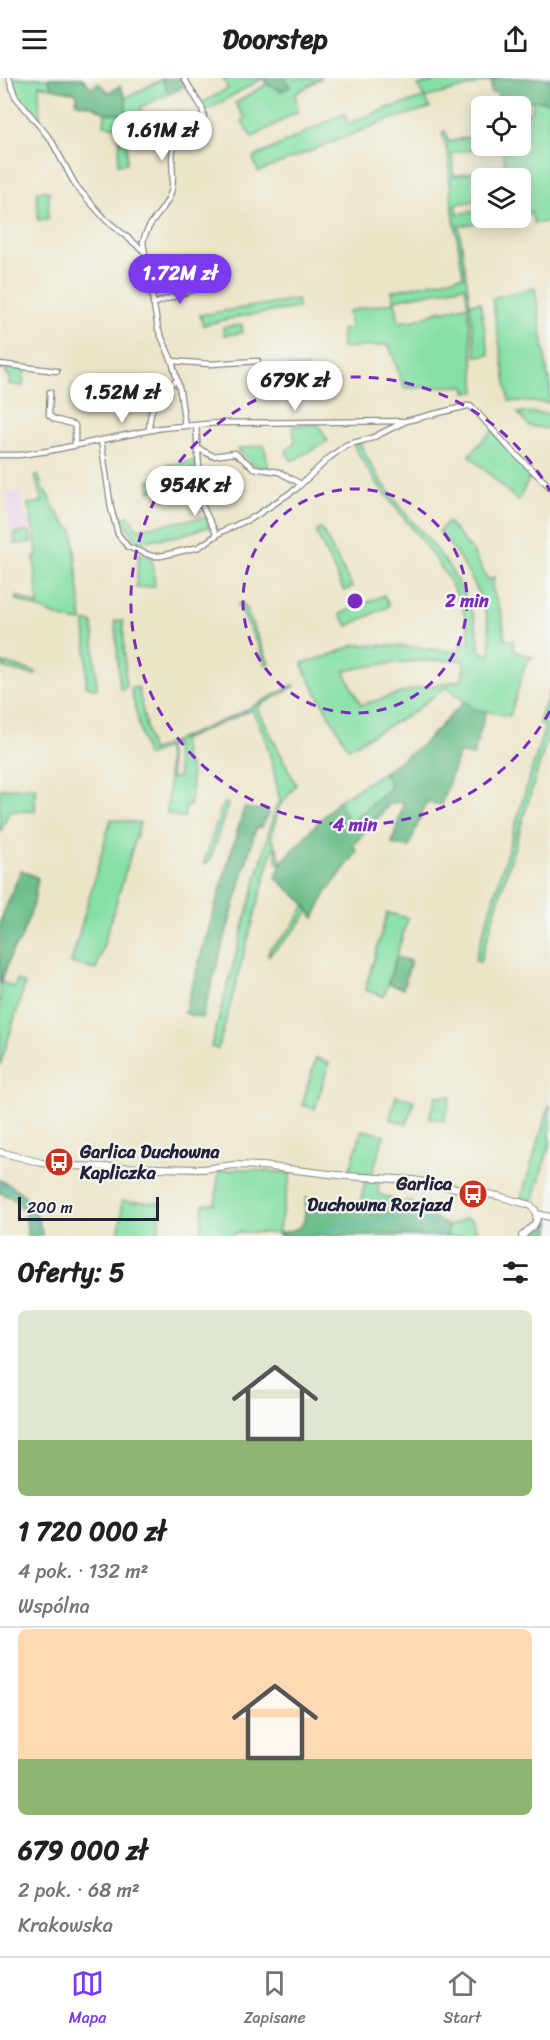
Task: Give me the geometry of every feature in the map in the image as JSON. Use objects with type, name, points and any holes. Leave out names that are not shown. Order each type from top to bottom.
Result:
[{"type":"street","points":[[9,78],[15,96],[51,140],[76,186],[106,220],[144,251]]},
{"type":"street","points":[[184,78],[202,108],[204,116],[200,122],[181,134],[175,142],[171,193],[145,232],[144,251],[158,329],[172,361],[182,396],[185,426]]},
{"type":"street","points":[[153,304],[201,287]]},
{"type":"street","points":[[172,361],[210,364],[258,361]]},
{"type":"street","points":[[0,364],[57,371]]},
{"type":"street","points":[[149,429],[157,396],[177,381]]},
{"type":"street","points":[[50,392],[49,414],[54,419],[75,425],[75,445]]},
{"type":"street","points":[[101,440],[111,508],[118,534],[126,545],[152,556],[199,547],[233,525],[254,517],[301,484],[336,452],[352,443],[372,438],[406,421],[471,406],[510,449],[550,487]]},
{"type":"street","points":[[0,455],[19,455],[149,429],[218,423],[406,421]]},
{"type":"street","points":[[196,425],[200,482],[193,488],[217,535]]},
{"type":"street","points":[[199,449],[213,456],[235,453],[254,468],[279,472],[301,484]]},
{"type":"street","points":[[0,1152],[66,1166],[193,1169],[234,1165],[263,1166],[346,1176],[413,1180],[510,1199],[530,1205],[537,1214],[550,1217]]},
{"type":"street","points":[[522,1236],[534,1225],[537,1214]]},
{"type":"shaded area","points":[[8,492],[20,493],[24,517],[28,517],[30,531],[10,533]]},
{"type":"green space","points":[[12,78],[48,78],[52,88],[39,85],[40,122],[16,93]]},
{"type":"green space","points":[[48,78],[82,78],[92,88],[98,83],[109,92],[120,86],[126,98],[126,114],[105,113],[93,106],[76,103],[77,93],[52,88]]},
{"type":"green space","points":[[182,78],[186,86],[169,94],[162,79]]},
{"type":"green space","points":[[223,78],[263,78],[206,111],[201,103],[228,89]]},
{"type":"green space","points":[[263,78],[285,78],[290,87],[281,91],[267,84]]},
{"type":"green space","points":[[285,78],[321,78],[295,94],[298,111],[252,138],[242,121],[245,118],[235,103],[267,84],[281,91],[289,87]]},
{"type":"green space","points":[[445,78],[500,78],[425,98],[430,108],[385,121],[258,172],[253,158],[345,113],[347,124],[388,108],[424,98],[418,86]]},
{"type":"green space","points":[[550,78],[550,102],[531,100],[531,96],[498,96],[497,92],[491,93],[491,80]]},
{"type":"green space","points":[[162,79],[169,94],[140,107],[149,126],[127,132],[127,163],[118,164],[121,127],[104,125],[105,113],[126,113],[126,98]]},
{"type":"green space","points":[[531,100],[550,102],[550,221],[535,224],[531,214],[531,168],[496,168],[506,166],[504,156],[531,156],[531,110],[533,107]]},
{"type":"green space","points":[[445,131],[449,142],[471,136],[471,150],[452,153],[454,176],[471,173],[471,202],[456,204],[458,214],[471,212],[471,224],[459,226],[470,304],[480,302],[489,355],[476,356],[470,305],[468,305],[465,286],[394,300],[392,291],[463,276],[452,204],[448,154],[442,132]]},
{"type":"green space","points":[[37,191],[49,191],[48,219],[38,220]]},
{"type":"green space","points":[[535,288],[548,378],[550,378],[550,403],[509,401],[492,298]]},
{"type":"green space","points":[[297,299],[298,308],[242,316],[203,325],[200,315]]},
{"type":"green space","points":[[395,302],[399,322],[416,320],[441,310],[442,312],[468,305],[476,392],[466,392],[465,386],[404,388],[389,345],[342,348],[342,330],[350,329],[348,311]]},
{"type":"green space","points":[[242,325],[242,333],[224,335],[223,327]]},
{"type":"green space","points":[[7,366],[25,369],[23,386],[9,384],[10,376],[6,374]]},
{"type":"green space","points":[[285,367],[307,367],[305,379],[271,381],[271,375]]},
{"type":"green space","points":[[518,413],[550,414],[550,429],[529,426]]},
{"type":"green space","points":[[317,423],[328,441],[292,461],[286,452],[295,441],[293,426]]},
{"type":"green space","points":[[492,431],[529,470],[530,477],[518,501],[469,455]]},
{"type":"green space","points":[[360,443],[390,492],[450,568],[471,608],[480,652],[490,655],[488,621],[483,605],[468,573],[439,531],[448,522],[473,552],[488,580],[494,577],[492,588],[502,616],[505,640],[513,640],[513,648],[519,653],[533,657],[526,662],[510,716],[474,709],[446,687],[409,715],[348,748],[302,663],[355,645],[402,646],[460,652],[460,643],[470,642],[465,615],[454,589],[439,564],[384,493],[354,445]],"holes":[[[433,660],[463,660],[462,680],[414,689],[361,705],[344,671]]]},
{"type":"green space","points":[[264,445],[269,470],[252,464],[237,449]]},
{"type":"green space","points":[[198,449],[198,469],[179,474],[150,492],[148,480],[155,481],[169,476],[167,465],[195,461],[195,450]]},
{"type":"green space","points":[[35,476],[39,476],[43,491],[46,492],[60,518],[73,530],[82,622],[67,620],[17,600],[16,596],[38,605],[34,557],[37,556],[37,549],[28,504],[42,502]]},
{"type":"green space","points":[[129,516],[137,529],[206,517],[211,526],[178,536],[137,542],[122,518]]},
{"type":"green space","points":[[321,528],[352,587],[344,591],[316,532]]},
{"type":"green space","points":[[30,532],[31,542],[15,544],[14,533]]},
{"type":"green space","points":[[139,553],[152,558],[155,586],[136,588]]},
{"type":"green space","points":[[384,595],[389,606],[348,626],[340,614]]},
{"type":"green space","points":[[243,603],[269,663],[265,665],[238,604]]},
{"type":"green space","points":[[115,621],[123,621],[126,688],[120,689]]},
{"type":"green space","points":[[85,622],[93,623],[97,689],[86,686]]},
{"type":"green space","points":[[0,662],[36,672],[35,675],[5,669],[6,666],[0,666]]},
{"type":"green space","points":[[295,686],[257,707],[296,785],[279,807],[271,838],[278,850],[281,863],[277,863],[276,849],[273,848],[218,1049],[211,1047],[276,806],[280,802],[273,766],[252,710],[182,740],[186,765],[190,765],[192,788],[190,806],[186,806],[184,818],[167,814],[169,786],[167,748],[146,756],[131,689],[138,687],[151,751],[238,714]],"holes":[[[174,743],[179,777],[171,778],[168,747]]]},
{"type":"green space","points":[[550,689],[550,729],[480,962],[475,960],[545,726],[539,723]]},
{"type":"green space","points":[[465,701],[474,709],[486,711],[473,756],[459,753],[441,805],[426,802],[409,847],[392,844],[404,802],[391,803],[353,845],[357,852],[326,893],[314,918],[303,902],[276,878],[281,863],[338,801],[350,824],[391,787],[384,772],[423,744]]},
{"type":"green space","points":[[384,772],[392,787],[349,824],[338,801]]},
{"type":"green space","points":[[35,787],[35,811],[9,811],[0,833],[0,789]]},
{"type":"green space","points":[[223,803],[228,804],[210,861],[204,864]]},
{"type":"green space","points":[[244,808],[269,811],[262,827],[256,828],[202,1018],[184,1013]]},
{"type":"green space","points":[[111,819],[140,823],[96,970],[71,963]]},
{"type":"green space","points":[[21,870],[38,878],[33,906],[20,941],[13,949],[0,985],[0,922]]},
{"type":"green space","points":[[305,905],[309,911],[294,931],[268,956],[270,948],[290,929]]},
{"type":"green space","points":[[387,913],[408,918],[384,996],[365,990]]},
{"type":"green space","points":[[396,957],[411,961],[403,988],[388,984]]},
{"type":"green space","points":[[17,980],[25,984],[0,1066],[0,985],[1,982],[14,987]]},
{"type":"green space","points":[[316,1058],[329,1063],[315,1109],[302,1105]]},
{"type":"green space","points":[[396,1096],[414,1100],[407,1124],[390,1119]]},
{"type":"green space","points":[[436,1096],[451,1096],[444,1121],[429,1118]]},
{"type":"green space","points":[[550,1103],[550,1143],[533,1201],[521,1198]]},
{"type":"green space","points":[[362,1130],[384,1135],[372,1174],[349,1172]]},
{"type":"green space","points":[[240,1169],[291,1173],[278,1232],[286,1236],[278,1236],[278,1233],[237,1232],[231,1236],[201,1236],[203,1204],[215,1204],[219,1171]]},
{"type":"green space","points":[[0,1180],[19,1191],[30,1202],[43,1236],[27,1236],[25,1214],[14,1199],[0,1193]]},
{"type":"green space","points":[[365,1180],[379,1180],[378,1194],[403,1203],[388,1209],[360,1208]]},
{"type":"green space","points":[[306,1198],[347,1203],[348,1207],[390,1210],[407,1201],[449,1226],[447,1236],[286,1236],[278,1233],[300,1227],[304,1220]]},
{"type":"green space","points":[[121,1201],[161,1203],[158,1236],[118,1236],[122,1213]]},
{"type":"green space","points":[[466,1218],[472,1220],[479,1236],[447,1236],[449,1226]]},
{"type":"green space","points":[[550,1220],[550,1236],[527,1236],[543,1221]]},
{"type":"waterway","points":[[0,1185],[10,1189],[27,1204],[37,1236]]},
{"type":"waterway","points":[[325,1236],[332,1225],[378,1223],[403,1212],[436,1224],[441,1236]]},
{"type":"waterway","points":[[537,1236],[540,1234],[542,1236]]},
{"type":"waterway","points":[[94,1236],[106,1236]]},
{"type":"place","name":"Garlica Duchowna Kapliczka","points":[[59,1162]]},
{"type":"place","name":"Garlica Duchowna Rozjazd","points":[[473,1194]]}]
